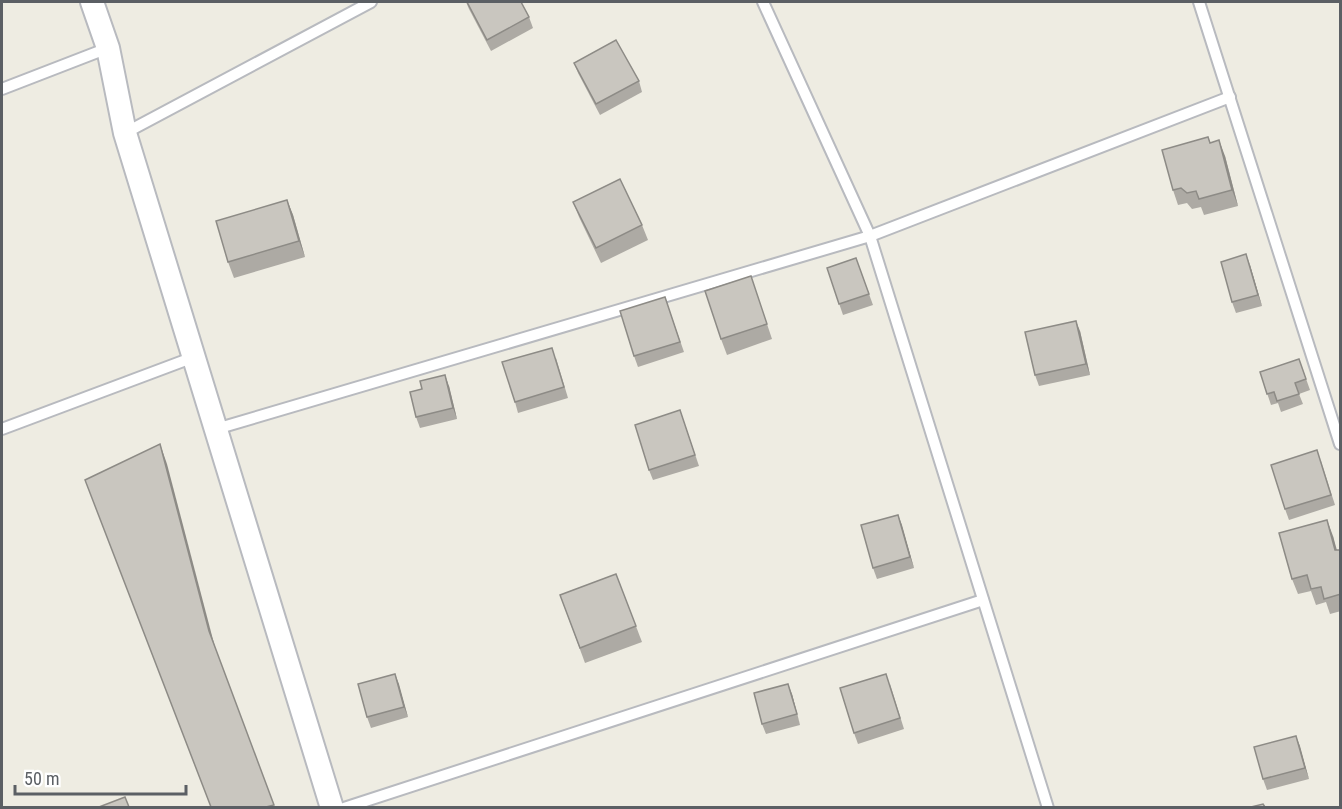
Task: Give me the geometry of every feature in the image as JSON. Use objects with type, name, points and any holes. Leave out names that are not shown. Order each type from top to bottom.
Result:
[{"type":"street","points":[[92,2],[108,48],[125,133],[332,807]]},
{"type":"lane","points":[[125,133],[371,2]]},
{"type":"lane","points":[[763,2],[870,236],[1048,807]]},
{"type":"lane","points":[[1199,2],[1340,443]]},
{"type":"lane","points":[[2,89],[108,48]]},
{"type":"lane","points":[[216,429],[870,236],[1230,97]]},
{"type":"lane","points":[[2,429],[194,357]]},
{"type":"lane","points":[[344,807],[983,600]]},
{"type":"building","points":[[467,2],[521,2],[529,17],[487,40]]},
{"type":"building","points":[[616,40],[639,81],[596,104],[574,63]]},
{"type":"building","points":[[1208,137],[1210,143],[1219,140],[1232,190],[1199,199],[1196,191],[1187,193],[1181,188],[1173,190],[1162,150]]},
{"type":"building","points":[[620,179],[642,225],[596,248],[573,202]]},
{"type":"building","points":[[287,200],[299,241],[228,262],[216,221]]},
{"type":"building","points":[[1246,254],[1258,295],[1232,302],[1221,262]]},
{"type":"building","points":[[856,258],[869,294],[839,304],[827,268]]},
{"type":"building","points":[[751,276],[767,324],[721,339],[705,291]]},
{"type":"building","points":[[665,297],[680,342],[634,356],[620,311]]},
{"type":"building","points":[[1076,321],[1086,364],[1035,375],[1025,332]]},
{"type":"building","points":[[552,348],[564,387],[515,402],[502,362]]},
{"type":"building","points":[[1299,359],[1306,379],[1295,383],[1299,394],[1277,401],[1274,392],[1267,394],[1260,372]]},
{"type":"building","points":[[445,375],[453,408],[416,417],[410,392],[422,389],[420,381]]},
{"type":"building","points":[[680,410],[695,455],[649,470],[635,425]]},
{"type":"building","points":[[160,444],[209,631],[274,805],[211,807],[85,480]]},
{"type":"building","points":[[1317,450],[1331,495],[1285,509],[1271,465]]},
{"type":"building","points":[[898,515],[910,557],[873,568],[861,525]]},
{"type":"building","points":[[1327,520],[1335,550],[1341,550],[1341,594],[1324,599],[1321,587],[1311,589],[1307,575],[1292,579],[1279,533]]},
{"type":"building","points":[[616,574],[636,626],[580,648],[560,595]]},
{"type":"building","points":[[395,674],[404,707],[367,717],[358,684]]},
{"type":"building","points":[[886,674],[900,718],[854,733],[840,688]]},
{"type":"building","points":[[788,684],[797,714],[762,724],[754,693]]},
{"type":"building","points":[[1296,736],[1305,768],[1263,779],[1254,747]]},
{"type":"building","points":[[125,797],[129,807],[99,807]]}]
